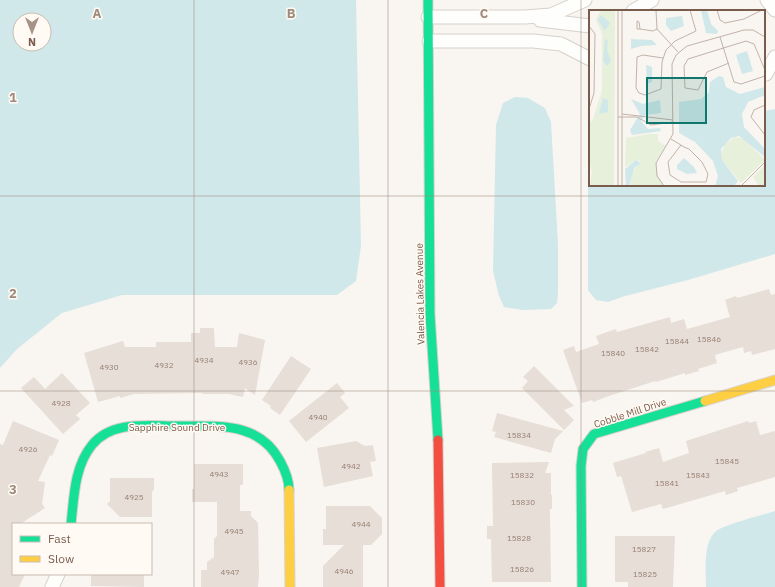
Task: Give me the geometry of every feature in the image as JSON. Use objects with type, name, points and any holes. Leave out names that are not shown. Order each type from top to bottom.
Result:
[{"type":"street","name":"Valencia Lakes Avenue","points":[[428,0],[430,314],[438,430],[440,587]]},
{"type":"street","points":[[428,17],[514,18],[551,15],[586,0]]},
{"type":"street","points":[[635,10],[652,0]]},
{"type":"street","points":[[766,0],[775,10]]},
{"type":"street","points":[[514,18],[589,26]]},
{"type":"street","points":[[429,41],[533,41],[561,44],[589,58]]},
{"type":"street","points":[[768,74],[775,57]]},
{"type":"street","name":"Cobble Mill Drive","points":[[582,587],[581,466],[583,449],[594,434],[775,380]]},
{"type":"street","name":"Sapphire Sound Drive","points":[[71,523],[74,487],[84,459],[91,447],[100,438],[114,430],[125,427],[142,426],[222,426],[243,430],[258,437],[269,445],[278,456],[285,471],[289,485],[290,587]]},
{"type":"street","points":[[52,587],[58,575]]},
{"type":"water","points":[[0,0],[356,0],[361,246],[356,281],[337,295],[122,295],[62,313],[17,349],[0,368]]},
{"type":"water","points":[[515,97],[528,98],[545,108],[551,122],[558,245],[558,294],[557,303],[551,309],[523,310],[504,307],[499,296],[493,271],[496,125],[503,103]]},
{"type":"water","points":[[775,109],[775,254],[608,302],[596,300],[588,290],[589,136],[589,186],[765,186],[765,111]]},
{"type":"water","points":[[775,511],[775,587],[706,587],[708,544],[714,533],[733,524]]},
{"type":"building","points":[[769,289],[771,295],[775,294],[775,349],[752,355],[751,351],[744,353],[743,347],[715,355],[717,363],[698,369],[699,371],[655,381],[593,402],[592,400],[582,403],[563,350],[574,346],[576,352],[599,344],[596,336],[616,329],[617,332],[670,317],[671,323],[684,319],[687,329],[730,317],[725,300],[736,296],[737,298]]},
{"type":"building","points":[[200,328],[214,328],[215,347],[237,347],[239,333],[265,340],[255,395],[245,388],[243,397],[229,394],[202,393],[134,394],[98,402],[84,353],[123,341],[125,347],[156,347],[156,342],[191,342],[191,333],[200,333]]},
{"type":"building","points":[[291,356],[311,369],[280,415],[262,400]]},
{"type":"building","points":[[534,366],[574,406],[564,410],[574,420],[564,430],[522,388],[528,381],[523,377]]},
{"type":"building","points":[[62,373],[90,403],[76,415],[80,419],[63,434],[21,388],[34,377],[45,389]]},
{"type":"building","points":[[337,383],[345,393],[340,397],[349,408],[306,442],[289,421]]},
{"type":"building","points":[[497,413],[563,431],[555,439],[551,453],[494,437],[496,432],[492,431]]},
{"type":"building","points":[[13,421],[59,440],[38,481],[45,482],[42,504],[45,508],[22,523],[12,523],[12,575],[25,575],[19,587],[0,587],[0,444],[3,445]]},
{"type":"building","points":[[748,421],[749,423],[756,421],[760,435],[775,431],[775,477],[737,488],[738,491],[726,495],[725,491],[663,509],[661,504],[632,512],[621,476],[617,477],[613,463],[659,448],[663,462],[689,453],[686,441]]},
{"type":"building","points":[[356,441],[365,446],[373,445],[376,461],[370,462],[373,476],[324,487],[317,448]]},
{"type":"building","points":[[549,462],[545,473],[551,473],[551,582],[492,582],[491,539],[487,539],[487,526],[493,526],[492,463]]},
{"type":"building","points":[[194,464],[243,464],[243,485],[240,485],[240,511],[251,511],[251,516],[258,523],[258,587],[201,587],[201,570],[207,570],[207,562],[214,557],[214,539],[217,536],[217,502],[192,502],[192,489],[194,489]]},
{"type":"building","points":[[110,478],[154,478],[154,489],[152,492],[152,517],[120,517],[107,504],[110,501]]},
{"type":"building","points":[[326,506],[370,506],[382,518],[382,534],[371,545],[363,545],[363,587],[323,587],[323,566],[344,545],[323,545],[323,529],[326,529]]},
{"type":"building","points":[[615,536],[675,536],[673,587],[628,587],[628,582],[615,582]]},
{"type":"building","points":[[91,575],[144,575],[144,587],[91,586]]},
{"type":"traffic: fast","points":[[428,0],[430,314],[438,440]]},
{"type":"traffic: fast","points":[[582,587],[581,466],[583,449],[594,434],[705,401]]},
{"type":"traffic: fast","points":[[71,523],[74,493],[78,473],[86,454],[100,437],[110,431],[132,426],[206,426],[235,428],[248,432],[260,438],[271,448],[284,468],[289,490]]},
{"type":"traffic: slow","points":[[705,401],[775,380]]},
{"type":"traffic: slow","points":[[289,490],[290,587]]},
{"type":"traffic: jam","points":[[438,440],[440,587]]}]
